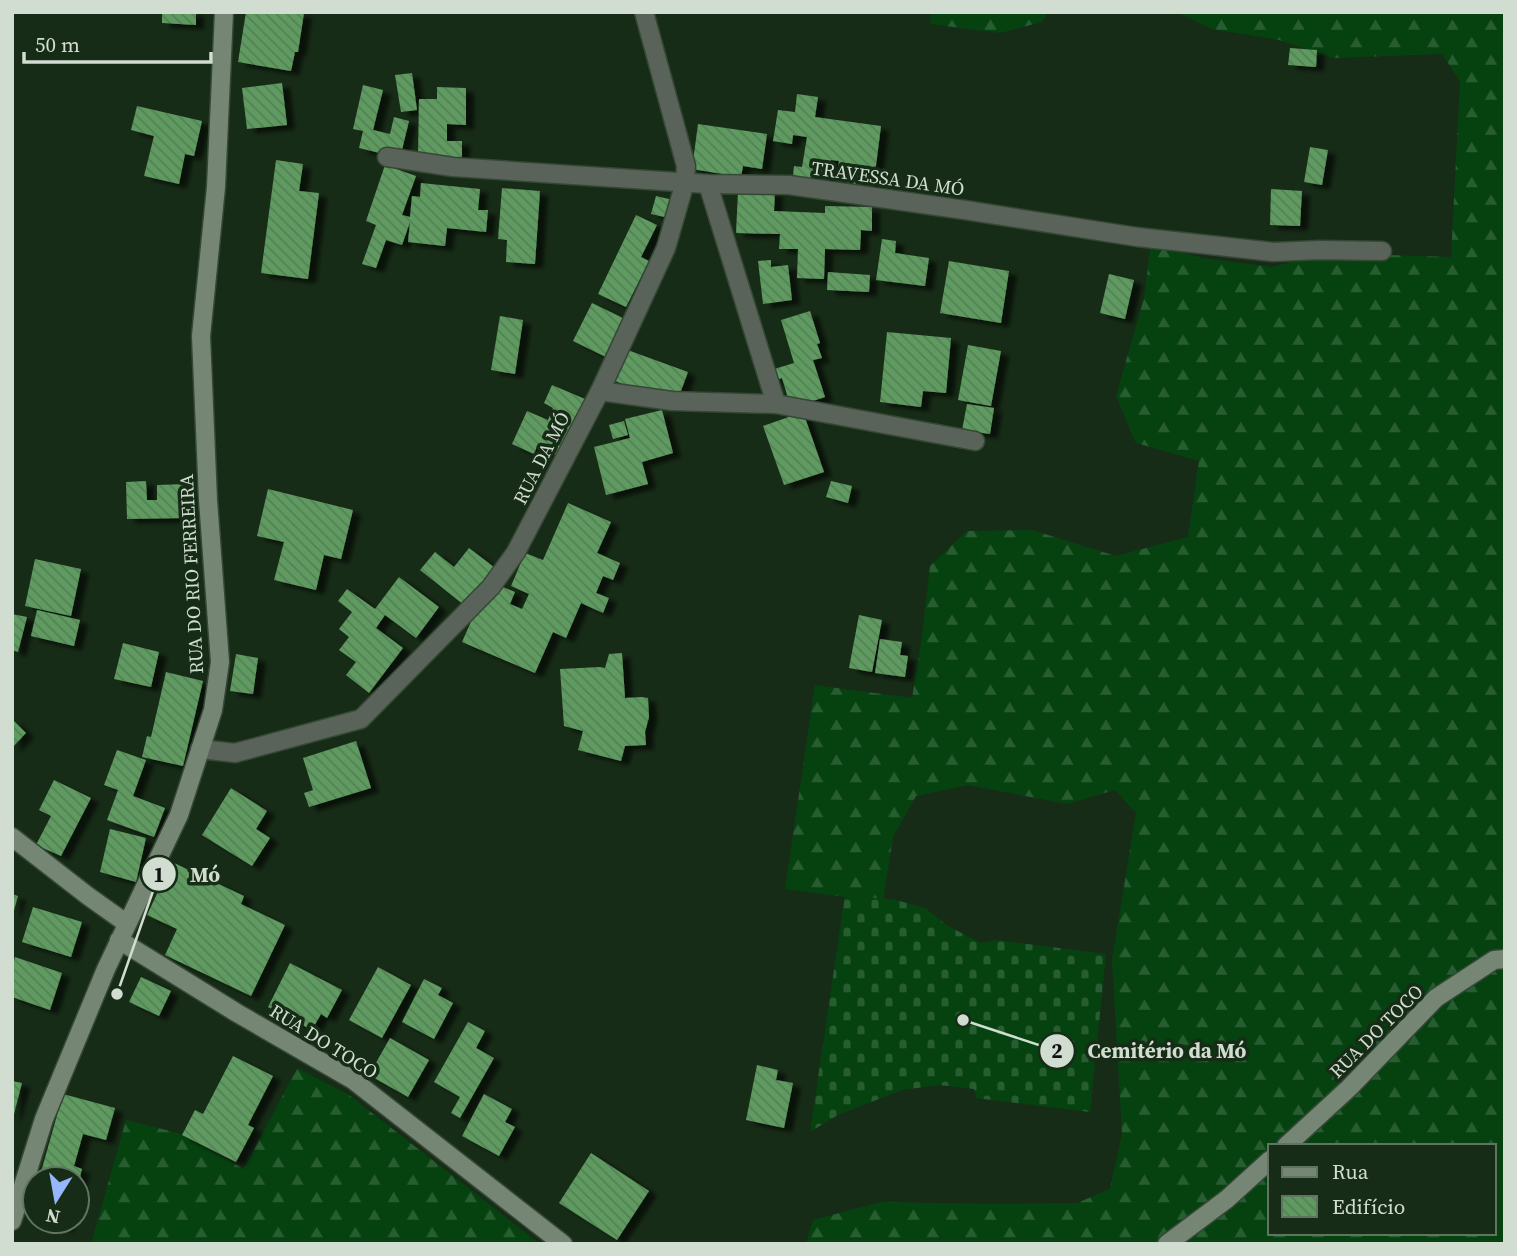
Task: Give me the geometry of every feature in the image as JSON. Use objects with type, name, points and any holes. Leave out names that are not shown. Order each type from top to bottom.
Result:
[{"type":"street","name":"RUA DO RIO FERREIRA","points":[[12,1221],[44,1119],[126,923],[179,815],[213,710],[220,662],[208,500],[201,336],[216,187],[223,12]]},
{"type":"street","name":"RUA DA MÓ","points":[[200,749],[235,753],[361,719],[491,587],[516,552],[600,391],[666,248],[685,182],[686,166],[644,12]]},
{"type":"street","name":"TRAVESSA DA MÓ","points":[[387,157],[453,167],[708,184],[789,185],[1137,237],[1273,252],[1382,251]]},
{"type":"street","points":[[708,184],[776,404]]},
{"type":"street","points":[[600,391],[672,401],[776,404],[975,441]]},
{"type":"street","points":[[12,837],[126,923]]},
{"type":"street","name":"RUA DO TOCO","points":[[119,940],[237,1013],[354,1080],[563,1244]]},
{"type":"street","name":"RUA DO TOCO","points":[[1288,1144],[1349,1088],[1436,999],[1494,960],[1505,959]]},
{"type":"street","points":[[1167,1244],[1227,1199],[1268,1162]]},
{"type":"green space","points":[[931,12],[1048,12],[1042,22],[1000,33],[930,24]]},
{"type":"green space","points":[[1176,12],[1505,12],[1505,1244],[806,1244],[813,1220],[881,1202],[1077,1203],[1110,1189],[1122,1134],[1112,960],[1136,813],[1115,790],[1067,804],[968,785],[916,796],[893,837],[883,902],[785,889],[815,685],[912,698],[930,566],[967,531],[1032,530],[1116,556],[1188,537],[1199,461],[1136,443],[1116,396],[1144,298],[1151,243],[1201,258],[1272,267],[1326,253],[1451,257],[1460,81],[1442,54],[1334,58],[1279,40],[1212,29]]},
{"type":"green space","points":[[845,895],[896,900],[925,908],[948,926],[981,943],[997,940],[1106,954],[1090,1112],[976,1098],[974,1089],[939,1085],[902,1090],[838,1115],[810,1132]]},
{"type":"green space","points":[[297,1068],[349,1095],[540,1244],[91,1244],[126,1120],[178,1133],[244,1169]]},
{"type":"building","points":[[162,12],[196,12],[196,25],[162,23]]},
{"type":"building","points":[[246,12],[304,13],[298,52],[295,52],[291,71],[238,62]]},
{"type":"building","points":[[1290,48],[1317,50],[1316,67],[1288,65]]},
{"type":"building","points":[[412,73],[417,110],[401,112],[395,75]]},
{"type":"building","points":[[282,83],[287,125],[247,129],[242,88]]},
{"type":"building","points":[[363,85],[383,90],[373,130],[390,134],[394,117],[409,121],[400,158],[359,148],[363,131],[353,129]]},
{"type":"building","points":[[437,87],[466,88],[466,125],[447,124],[447,141],[462,141],[462,157],[418,157],[419,99],[437,99]]},
{"type":"building","points":[[797,94],[818,97],[815,117],[881,126],[873,189],[836,184],[839,161],[831,160],[827,189],[792,184],[794,166],[802,167],[807,137],[793,135],[792,144],[773,141],[778,110],[795,112]]},
{"type":"building","points":[[137,106],[202,121],[194,156],[185,154],[179,184],[144,176],[154,136],[131,130]]},
{"type":"building","points":[[698,124],[767,134],[762,169],[743,166],[741,177],[692,169]]},
{"type":"building","points":[[1310,147],[1328,150],[1322,185],[1304,182]]},
{"type":"building","points":[[276,160],[303,164],[299,191],[319,193],[308,279],[261,273]]},
{"type":"building","points":[[385,165],[416,176],[402,215],[410,217],[412,196],[420,197],[421,183],[480,189],[478,210],[488,210],[486,232],[447,228],[445,246],[408,242],[410,222],[402,245],[386,240],[376,268],[362,264],[376,225],[366,221]]},
{"type":"building","points":[[502,188],[540,191],[535,264],[506,262],[507,240],[498,239]]},
{"type":"building","points":[[1271,189],[1302,191],[1300,226],[1270,225]]},
{"type":"building","points":[[738,191],[775,191],[774,211],[825,213],[825,206],[872,207],[872,231],[861,230],[860,250],[825,249],[824,279],[797,278],[798,249],[779,249],[780,234],[736,233]]},
{"type":"building","points":[[656,196],[673,200],[669,218],[651,214]]},
{"type":"building","points":[[636,215],[657,225],[641,257],[649,261],[626,307],[598,294]]},
{"type":"building","points":[[882,239],[896,241],[895,253],[929,258],[925,286],[876,280]]},
{"type":"building","points":[[771,260],[771,267],[788,265],[792,300],[763,304],[758,261]]},
{"type":"building","points":[[949,261],[1009,271],[1001,323],[940,313]]},
{"type":"building","points":[[828,272],[870,275],[869,292],[827,290]]},
{"type":"building","points":[[1109,274],[1134,280],[1125,319],[1100,313]]},
{"type":"building","points":[[592,303],[627,320],[608,358],[573,341]]},
{"type":"building","points":[[810,311],[822,358],[813,360],[825,397],[791,408],[782,378],[774,381],[771,370],[794,363],[781,320]]},
{"type":"building","points":[[500,316],[523,320],[515,374],[491,370]]},
{"type":"building","points":[[887,332],[951,338],[946,393],[923,391],[921,407],[880,402]]},
{"type":"building","points":[[968,345],[1001,351],[991,406],[958,400]]},
{"type":"building","points":[[622,348],[688,372],[676,404],[610,379]]},
{"type":"building","points":[[552,385],[585,399],[560,457],[537,446],[534,454],[512,444],[527,411],[548,420],[553,408],[544,403]]},
{"type":"building","points":[[967,404],[994,408],[990,434],[962,430]]},
{"type":"building","points":[[662,410],[673,453],[642,462],[648,484],[606,495],[594,447],[630,438],[625,419]]},
{"type":"building","points":[[803,412],[824,472],[784,485],[763,426]]},
{"type":"building","points":[[624,421],[628,435],[613,439],[609,425]]},
{"type":"building","points":[[146,481],[147,500],[157,500],[157,485],[185,484],[186,518],[127,519],[126,482]]},
{"type":"building","points":[[831,481],[852,486],[848,503],[826,497]]},
{"type":"building","points":[[268,489],[353,510],[341,559],[324,555],[316,590],[274,580],[284,542],[257,536]]},
{"type":"building","points":[[568,503],[611,522],[597,553],[620,563],[613,580],[603,576],[596,593],[609,598],[603,613],[581,603],[566,638],[553,632],[535,673],[462,642],[489,581],[515,592],[510,604],[522,609],[529,594],[511,586],[525,553],[543,560]]},
{"type":"building","points":[[469,548],[494,567],[464,605],[420,570],[435,552],[454,567]]},
{"type":"building","points":[[35,559],[81,569],[71,616],[25,606]]},
{"type":"building","points":[[399,577],[439,607],[416,638],[385,615],[376,628],[403,648],[369,693],[346,675],[356,662],[339,650],[349,637],[339,629],[352,612],[338,601],[347,589],[375,609]]},
{"type":"building","points":[[37,610],[80,620],[74,646],[31,636]]},
{"type":"building","points":[[12,614],[27,617],[18,652],[12,650]]},
{"type":"building","points":[[859,615],[882,620],[872,672],[849,668]]},
{"type":"building","points":[[880,639],[902,642],[900,655],[908,656],[905,677],[875,673]]},
{"type":"building","points":[[123,643],[159,652],[151,687],[114,679]]},
{"type":"building","points":[[622,653],[625,698],[648,698],[649,717],[645,732],[646,745],[625,746],[621,761],[578,750],[583,731],[564,726],[560,669],[605,668],[609,654]]},
{"type":"building","points":[[236,654],[258,658],[253,694],[230,691]]},
{"type":"building","points":[[166,672],[203,681],[183,766],[142,757],[147,736],[151,737]]},
{"type":"building","points":[[12,719],[26,733],[12,748]]},
{"type":"building","points":[[356,741],[371,788],[309,807],[304,793],[313,790],[303,758]]},
{"type":"building","points":[[117,750],[146,760],[133,796],[165,808],[154,837],[107,820],[118,790],[104,785]]},
{"type":"building","points":[[54,780],[91,798],[61,856],[36,845],[51,816],[39,810]]},
{"type":"building","points":[[231,788],[267,811],[256,829],[270,838],[252,866],[202,835]]},
{"type":"building","points":[[110,829],[146,838],[136,882],[100,872]]},
{"type":"building","points":[[172,862],[244,896],[241,904],[285,925],[251,996],[165,955],[177,929],[147,915]]},
{"type":"building","points":[[12,894],[18,896],[13,914],[12,914]]},
{"type":"building","points":[[33,907],[82,922],[71,957],[22,942]]},
{"type":"building","points":[[15,957],[62,973],[50,1010],[12,997],[12,966]]},
{"type":"building","points":[[290,963],[342,990],[327,1018],[321,1014],[312,1030],[268,1007]]},
{"type":"building","points":[[378,967],[411,985],[382,1038],[349,1020]]},
{"type":"building","points":[[141,977],[171,991],[159,1016],[129,1002]]},
{"type":"building","points":[[424,979],[442,988],[438,995],[453,1003],[434,1039],[402,1022]]},
{"type":"building","points":[[468,1022],[485,1031],[476,1048],[494,1058],[460,1118],[451,1113],[460,1097],[434,1082]]},
{"type":"building","points":[[390,1038],[429,1060],[408,1097],[369,1075]]},
{"type":"building","points":[[233,1056],[273,1076],[248,1125],[254,1128],[236,1162],[182,1135],[195,1110],[203,1114]]},
{"type":"building","points":[[757,1065],[778,1070],[776,1080],[793,1083],[784,1128],[746,1120]]},
{"type":"building","points":[[12,1081],[22,1083],[13,1118],[12,1118]]},
{"type":"building","points":[[63,1094],[115,1108],[106,1140],[83,1134],[74,1165],[43,1165]]},
{"type":"building","points":[[484,1094],[512,1109],[505,1122],[515,1127],[499,1156],[462,1136]]},
{"type":"building","points":[[591,1153],[649,1191],[617,1240],[559,1203]]},
{"type":"place","name":"Mó","points":[[117,994]]},
{"type":"place","name":"Cemitério da Mó","points":[[963,1020]]}]
